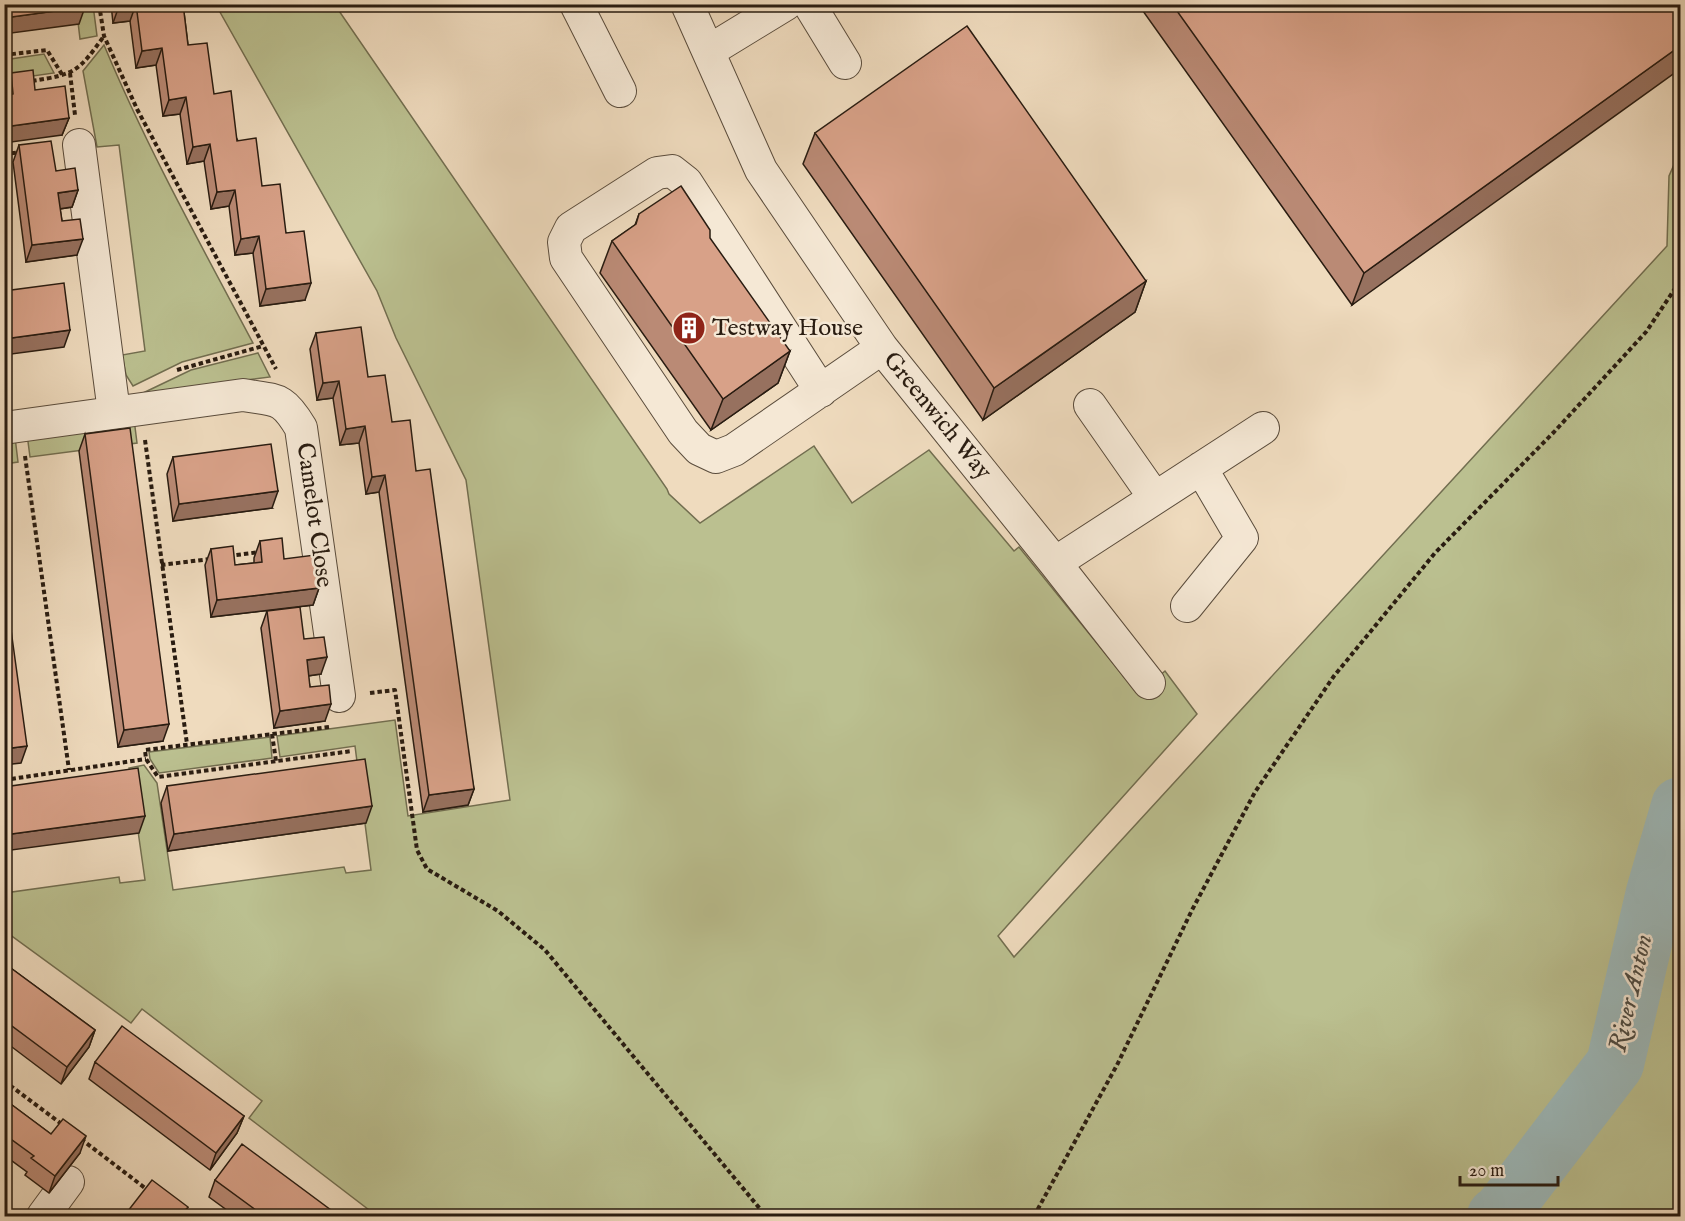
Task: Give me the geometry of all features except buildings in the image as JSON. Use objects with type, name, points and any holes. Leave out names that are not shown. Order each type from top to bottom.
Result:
[{"type":"street","points":[[576,4],[620,91]]},
{"type":"street","name":"Greenwich Way","points":[[687,4],[761,170],[882,348],[1149,683]]},
{"type":"street","points":[[709,51],[786,4]]},
{"type":"street","points":[[809,4],[845,63]]},
{"type":"street","points":[[79,145],[127,411]]},
{"type":"street","points":[[821,391],[686,182],[672,171],[657,173],[571,228],[564,242],[566,258],[683,432],[699,449],[716,457],[734,450],[821,391],[882,348]]},
{"type":"street","points":[[13,426],[243,395],[280,401]]},
{"type":"street","name":"Camelot Close","points":[[280,401],[288,407],[301,428],[339,696]]},
{"type":"street","points":[[1090,405],[1155,498]]},
{"type":"street","points":[[1055,563],[1263,428]]},
{"type":"street","points":[[1187,606],[1242,538],[1201,468]]},
{"type":"street","points":[[43,1216],[68,1182]]},
{"type":"path","points":[[99,4],[104,36],[137,109],[279,375],[280,401]]},
{"type":"path","points":[[28,81],[70,73],[86,61],[104,36]]},
{"type":"path","points":[[4,55],[47,50],[63,76]]},
{"type":"path","points":[[70,73],[79,145]]},
{"type":"path","points":[[4,154],[26,151]]},
{"type":"path","points":[[1034,1216],[1117,1065],[1192,910],[1255,792],[1334,676],[1435,553],[1554,432],[1646,332],[1680,281]]},
{"type":"path","points":[[127,411],[161,565],[187,744]]},
{"type":"path","points":[[13,426],[69,770]]},
{"type":"path","points":[[228,556],[262,552]]},
{"type":"path","points":[[161,565],[217,558]]},
{"type":"path","points":[[352,751],[158,777],[146,759],[145,750],[342,725],[339,696],[395,690],[417,850],[428,869],[498,911],[544,950],[766,1216]]},
{"type":"path","points":[[272,734],[276,761]]},
{"type":"path","points":[[4,780],[146,759]]},
{"type":"path","points":[[4,1081],[70,1131]]},
{"type":"path","points":[[80,1138],[154,1195]]},
{"type":"green space","points":[[76,5],[93,5],[97,36],[80,39]]},
{"type":"green space","points":[[216,5],[335,5],[669,494],[700,523],[814,446],[852,503],[929,450],[1014,551],[1019,547],[1138,694],[1165,671],[1197,714],[998,936],[1014,957],[1667,246],[1669,176],[1680,151],[1680,1216],[377,1216],[249,1118],[262,1101],[142,1009],[131,1023],[5,931],[5,893],[119,877],[120,883],[145,880],[129,768],[144,765],[157,783],[173,890],[344,867],[346,873],[371,870],[355,746],[280,757],[277,736],[395,720],[408,816],[510,800],[466,480],[396,338],[377,291]]},
{"type":"green space","points":[[104,45],[156,159],[253,343],[182,362],[133,386],[126,375],[122,355],[145,351],[119,145],[97,147],[83,71]]},
{"type":"green space","points":[[44,54],[54,73],[5,80],[4,60]]},
{"type":"green space","points":[[258,353],[270,377],[143,393],[191,370]]},
{"type":"green space","points":[[134,419],[137,443],[30,457],[27,434]]},
{"type":"green space","points":[[15,437],[18,462],[5,464],[4,438]]},
{"type":"green space","points":[[270,737],[272,758],[159,773],[150,759],[149,752]]},
{"type":"waterway","name":"River Anton","points":[[1496,1216],[1500,1214],[1615,1064],[1655,892],[1680,806]]},
{"type":"place","name":"Testway House","points":[[689,328]]}]
